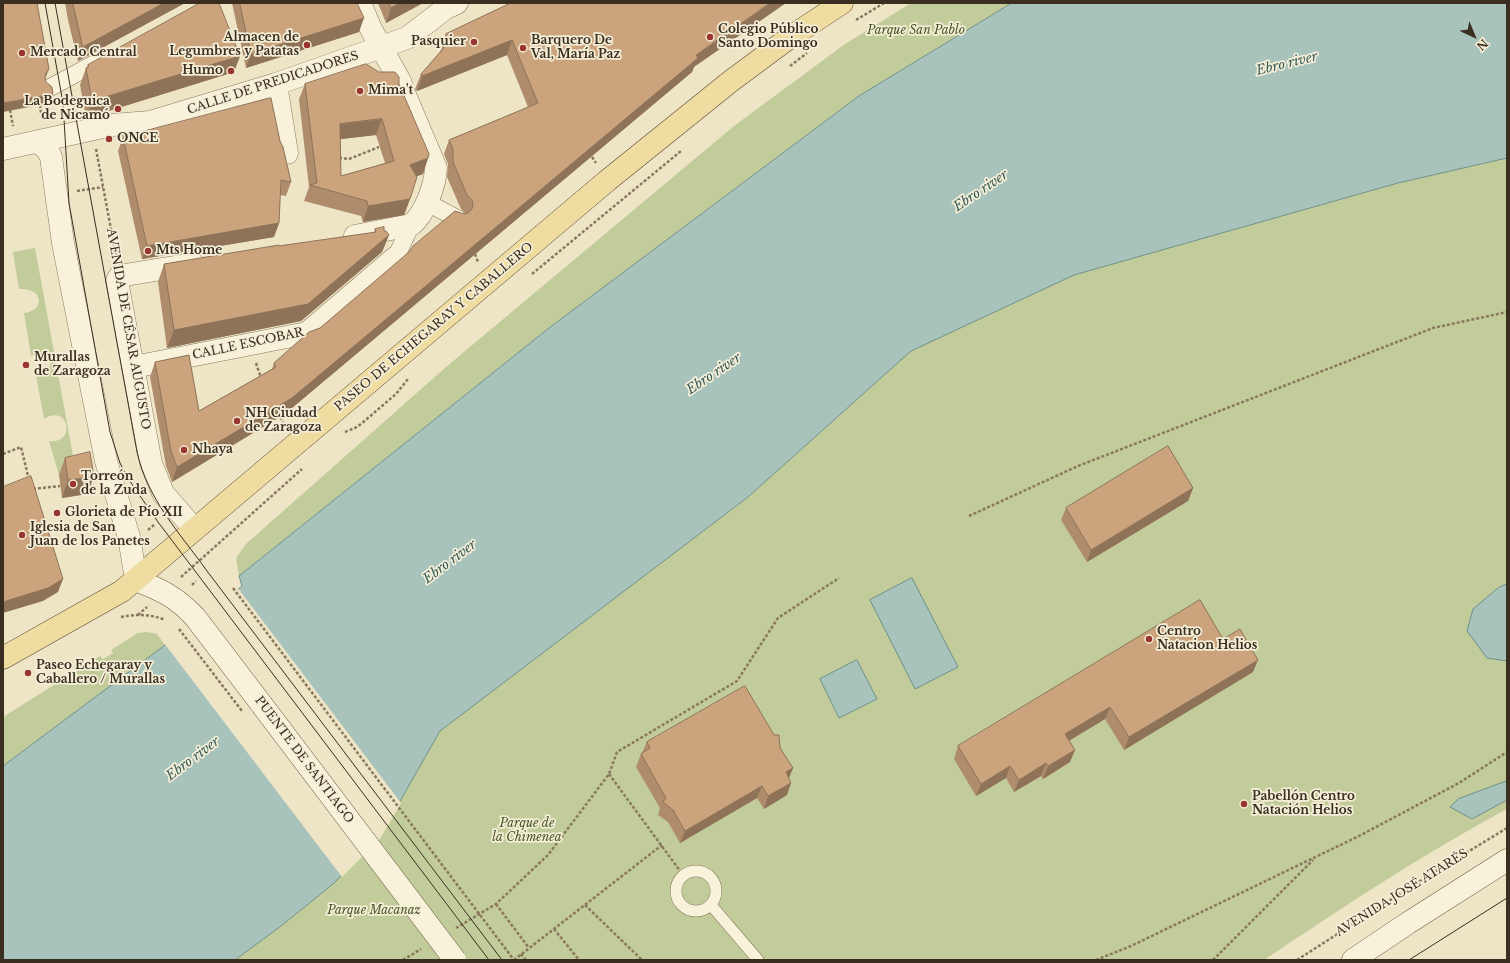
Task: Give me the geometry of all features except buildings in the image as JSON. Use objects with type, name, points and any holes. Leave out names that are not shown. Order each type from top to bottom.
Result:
[{"type":"main road","name":"PASEO DE ECHEGARAY Y CABALLERO","points":[[3,658],[122,591],[621,170],[731,81],[789,38],[842,3]]},
{"type":"street","points":[[333,240],[411,226],[417,220],[426,202],[435,178],[436,168],[403,89],[380,48],[360,3]]},
{"type":"street","name":"CALLE DE PREDICADORES","points":[[3,149],[112,126],[150,122],[276,84],[407,38],[446,8],[457,3]]},
{"type":"street","points":[[50,87],[123,48]]},
{"type":"street","points":[[276,84],[287,153]]},
{"type":"street","points":[[37,142],[47,149],[51,157],[63,243],[106,461],[129,537],[136,580]]},
{"type":"street","points":[[426,202],[458,219]]},
{"type":"street","name":"CALLE ESCOBAR","points":[[134,367],[307,333],[396,257],[411,226]]},
{"type":"street","points":[[126,275],[210,261]]},
{"type":"street","name":"AVENIDA DE CÉSAR AUGUSTO","points":[[126,275],[117,281],[151,463],[156,478],[168,500],[194,529]]},
{"type":"street","name":"PUENTE DE SANTIAGO","points":[[136,580],[165,592],[184,605],[187,623],[455,960]]},
{"type":"street","points":[[1353,960],[1433,906],[1507,860]]},
{"type":"lane","points":[[700,871],[711,877],[716,888],[714,900],[710,905],[706,909],[694,912],[682,907],[676,897],[675,891],[676,885],[683,875],[688,872],[700,871]]},
{"type":"lane","points":[[710,905],[758,960]]},
{"type":"path","points":[[853,22],[884,3]]},
{"type":"path","points":[[786,69],[809,52]]},
{"type":"path","points":[[40,105],[40,110]]},
{"type":"path","points":[[10,110],[11,118]]},
{"type":"path","name":"AVENIDA DE CÉSAR AUGUSTO","points":[[86,131],[103,187],[126,275]]},
{"type":"path","points":[[333,157],[349,159],[379,147]]},
{"type":"path","name":"PASEO DE ECHEGARAY Y CABALLERO","points":[[528,278],[685,148]]},
{"type":"path","points":[[57,195],[103,187]]},
{"type":"path","points":[[475,254],[478,262]]},
{"type":"path","points":[[969,516],[1078,466],[1433,328],[1507,312]]},
{"type":"path","name":"PASEO DE ECHEGARAY Y CABALLERO","points":[[343,433],[361,424],[396,394],[410,377]]},
{"type":"path","points":[[280,417],[283,422]]},
{"type":"path","points":[[3,454],[21,447],[32,489],[60,486]]},
{"type":"path","points":[[171,623],[158,617],[138,615],[302,469]]},
{"type":"path","points":[[456,929],[496,904],[548,855],[609,774],[617,752],[737,681],[778,618],[839,578]]},
{"type":"path","points":[[233,588],[514,960],[662,845]]},
{"type":"path","points":[[174,625],[187,623]]},
{"type":"path","points":[[1096,960],[1131,946],[1315,858],[1459,783],[1507,752]]},
{"type":"path","points":[[609,774],[683,875]]},
{"type":"path","name":"AVENIDA JOSÉ ATARÉS","points":[[1297,960],[1420,881],[1507,828]]},
{"type":"path","points":[[1213,960],[1315,858]]},
{"type":"path","points":[[496,904],[529,948]]},
{"type":"path","points":[[585,905],[642,960]]},
{"type":"path","points":[[554,929],[579,960]]},
{"type":"path","points":[[403,960],[423,948]]},
{"type":"path","points":[[521,954],[526,960]]},
{"type":"green space","name":"Parque San Pablo","points":[[911,3],[1012,3],[859,96],[549,328],[239,576],[236,558],[246,544],[446,367],[734,126],[845,44]]},
{"type":"green space","points":[[1507,158],[1507,809],[1414,863],[1353,901],[1264,960],[235,960],[281,926],[333,884],[379,838],[439,731],[748,497],[910,351],[1074,275],[1398,183]]},
{"type":"green space","points":[[35,248],[76,472],[59,475],[49,441],[58,441],[63,437],[66,432],[66,426],[64,420],[60,416],[53,416],[44,419],[36,375],[42,375],[47,372],[51,364],[48,358],[43,354],[34,354],[31,356],[24,313],[36,308],[39,299],[33,291],[19,289],[13,252]]},
{"type":"green space","points":[[147,632],[157,634],[165,645],[3,766],[3,717],[100,656],[103,659],[113,653],[111,650],[138,633]]},
{"type":"water","name":"Ebro river","points":[[1012,3],[1507,3],[1507,158],[1398,183],[1074,275],[911,351],[748,497],[440,731],[379,838],[333,884],[281,926],[235,960],[3,960],[3,766],[242,586],[239,576],[549,328],[859,96]]},
{"type":"water","points":[[912,578],[958,667],[915,689],[870,600]]},
{"type":"water","points":[[1507,584],[1507,661],[1487,658],[1467,631],[1473,609],[1498,588]]},
{"type":"water","points":[[857,660],[877,699],[839,718],[820,679]]},
{"type":"water","points":[[1507,781],[1507,800],[1472,819],[1450,807],[1458,799]]},
{"type":"pier","points":[[237,587],[401,803],[380,839],[342,877],[164,643]]},
{"type":"tram line","points":[[45,3],[63,103],[69,203],[110,432],[120,463],[127,477],[158,522],[489,960]]},
{"type":"tram line","points":[[55,3],[137,452],[149,485],[175,529],[502,960]]},
{"type":"tram line","points":[[1409,960],[1507,898]]},
{"type":"place","name":"Colegio Público Santo Domingo","points":[[710,37]]},
{"type":"place","name":"Pasquier","points":[[474,42]]},
{"type":"place","name":"Almacen de Legumbres y Patatas","points":[[307,45]]},
{"type":"place","name":"Barquero De Val, María Paz","points":[[523,48]]},
{"type":"place","name":"Mercado Central","points":[[22,53]]},
{"type":"place","name":"Humo","points":[[231,71]]},
{"type":"place","name":"Mima't","points":[[360,91]]},
{"type":"place","name":"La Bodeguica de Nicamó","points":[[118,109]]},
{"type":"place","name":"ONCE","points":[[109,139]]},
{"type":"place","name":"Mts Home","points":[[148,251]]},
{"type":"place","name":"Murallas de Zaragoza","points":[[26,365]]},
{"type":"place","name":"NH Ciudad de Zaragoza","points":[[237,421]]},
{"type":"place","name":"Nhaya","points":[[184,450]]},
{"type":"place","name":"Torreón de la Zuda","points":[[73,484]]},
{"type":"place","name":"Glorieta de Pío XII","points":[[57,513]]},
{"type":"place","name":"Iglesia de San Juan de los Panetes","points":[[22,535]]},
{"type":"place","name":"Centro Natacion Helios","points":[[1149,639]]},
{"type":"place","name":"Paseo Echegaray y Caballero / Murallas","points":[[28,673]]},
{"type":"place","name":"Pabellón Centro Natación Helios","points":[[1244,804]]},
{"type":"park label","name":"Parque de la Chimenea","points":[[527,831]]},
{"type":"park label","name":"Parque Macanaz","points":[[374,911]]}]
